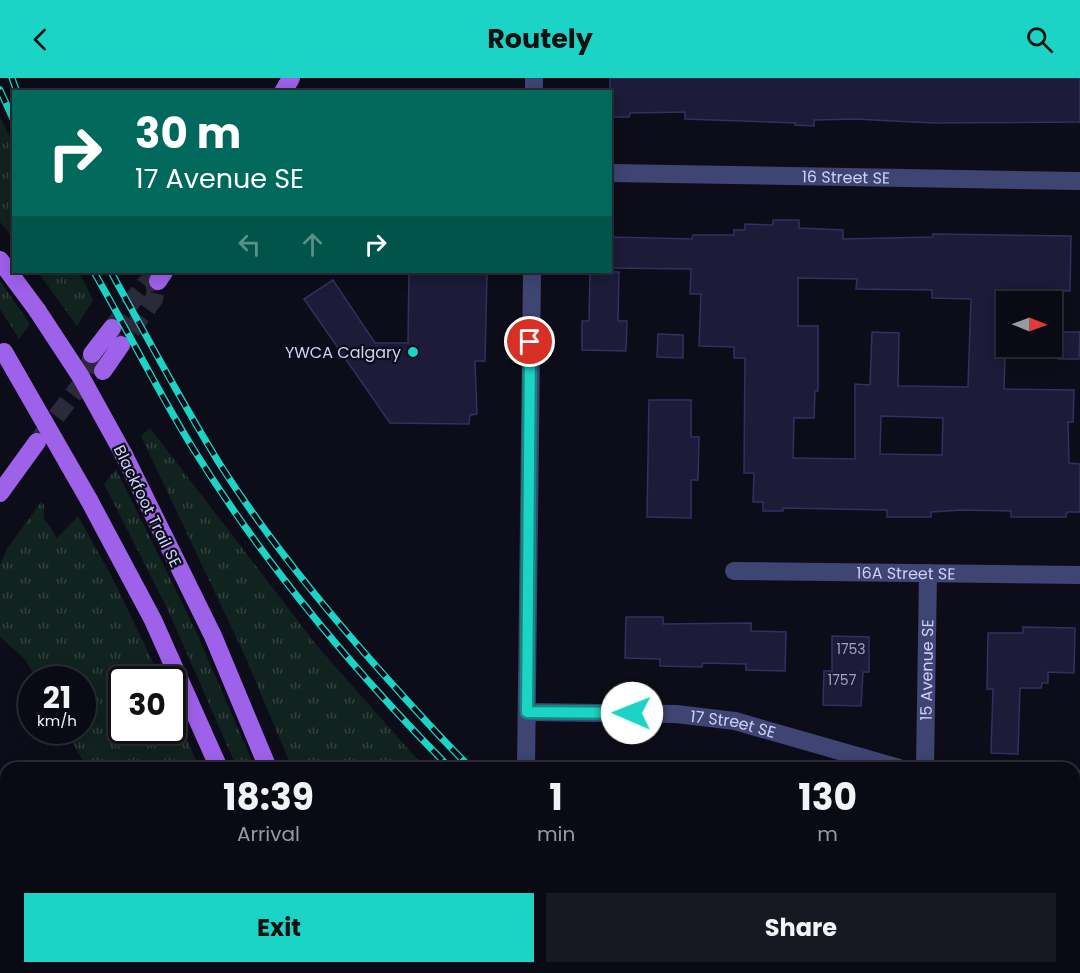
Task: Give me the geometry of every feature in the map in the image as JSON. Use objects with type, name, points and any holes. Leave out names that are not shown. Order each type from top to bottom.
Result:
[{"type":"main road","name":"Blackfoot Trail SE","points":[[0,260],[37,310],[81,377],[124,455],[213,636],[266,762]]},
{"type":"main road","points":[[92,354],[112,328]]},
{"type":"main road","points":[[103,371],[122,345]]},
{"type":"main road","points":[[2,349],[89,500],[153,620],[216,762]]},
{"type":"main road","points":[[0,493],[37,442]]},
{"type":"street","name":"16 Street SE","points":[[612,173],[1080,181]]},
{"type":"street","points":[[526,762],[532,273]]},
{"type":"street","name":"16A Street SE","points":[[734,570],[1080,575]]},
{"type":"street","name":"15 Avenue SE","points":[[925,762],[928,573]]},
{"type":"street","name":"17 Street SE","points":[[527,712],[676,714],[735,721],[878,762]]},
{"type":"green space","points":[[0,117],[12,141],[12,237],[0,222]]},
{"type":"green space","points":[[39,273],[80,273],[93,300],[77,326]]},
{"type":"green space","points":[[0,281],[30,324],[19,339],[0,309]]},
{"type":"green space","points":[[150,428],[318,647],[420,762],[289,762],[245,656],[141,436]]},
{"type":"green space","points":[[116,469],[195,629],[252,762],[234,762],[168,610],[104,484]]},
{"type":"green space","points":[[41,502],[44,505],[44,518],[57,538],[78,516],[114,581],[155,666],[108,666],[108,744],[186,744],[186,737],[196,762],[84,762],[73,744],[96,744],[96,666],[29,666],[24,658],[0,637],[0,565],[7,549]]},
{"type":"building","points":[[610,78],[1080,78],[1080,122],[933,123],[854,119],[814,120],[814,126],[795,125],[796,123],[685,119],[685,112],[630,113],[629,117],[612,117],[612,90],[610,90]]},
{"type":"building","points":[[773,220],[799,220],[799,228],[843,230],[843,239],[933,237],[933,234],[1071,236],[1070,291],[996,291],[996,357],[1005,357],[1004,389],[1074,390],[1073,422],[1068,422],[1069,463],[1080,464],[1080,512],[1067,512],[1066,517],[1011,517],[1011,511],[962,510],[931,512],[931,517],[887,517],[887,510],[783,508],[783,511],[763,511],[763,502],[753,502],[754,473],[744,473],[745,358],[734,358],[734,347],[699,346],[701,294],[690,294],[691,269],[612,268],[612,237],[692,239],[693,235],[734,235],[734,230],[745,230],[745,224],[773,225]],"holes":[[[798,278],[857,279],[856,289],[932,290],[932,298],[971,299],[968,387],[898,386],[899,333],[872,332],[870,385],[855,384],[855,459],[793,458],[794,418],[814,418],[815,391],[818,391],[818,326],[798,326]],[[881,416],[943,418],[942,455],[880,454]]]},
{"type":"building","points":[[619,272],[618,321],[627,321],[626,351],[582,350],[582,321],[589,321],[590,273]]},
{"type":"building","name":"YWCA Calgary","points":[[409,273],[487,273],[485,361],[475,361],[477,414],[470,415],[469,424],[390,423],[304,299],[333,280],[375,343],[408,343]]},
{"type":"building","points":[[1062,332],[1080,332],[1079,359],[1058,359],[1062,357]]},
{"type":"building","points":[[658,334],[683,335],[683,358],[657,357]]},
{"type":"building","points":[[649,400],[691,400],[691,437],[699,437],[698,480],[691,480],[691,518],[647,517]]},
{"type":"building","points":[[626,617],[663,617],[663,624],[751,623],[751,631],[786,632],[785,671],[746,670],[746,664],[703,663],[702,667],[660,666],[660,659],[625,658]]},
{"type":"building","points":[[1023,627],[1075,628],[1074,673],[1048,672],[1048,683],[1042,683],[1041,688],[1020,688],[1018,754],[991,753],[993,689],[987,689],[988,633],[1023,633]]},
{"type":"building","points":[[832,636],[869,637],[869,672],[863,672],[861,706],[823,705],[824,671],[832,671]]},
{"type":"tunnel","points":[[112,328],[145,284],[158,281],[154,299],[121,345]]},
{"type":"tunnel","points":[[40,438],[87,376],[92,354]]},
{"type":"railway","points":[[12,78],[16,90]]},
{"type":"railway","points":[[0,90],[12,117]]},
{"type":"railway","points":[[95,273],[194,450],[251,535],[281,576],[346,655],[444,762]]},
{"type":"railway","points":[[112,273],[221,466],[258,521],[340,625],[465,762]]},
{"type":"place","name":"YWCA Calgary","points":[[413,352]]},
{"type":"route","points":[[530,342],[527,488],[527,712],[632,713]]}]
